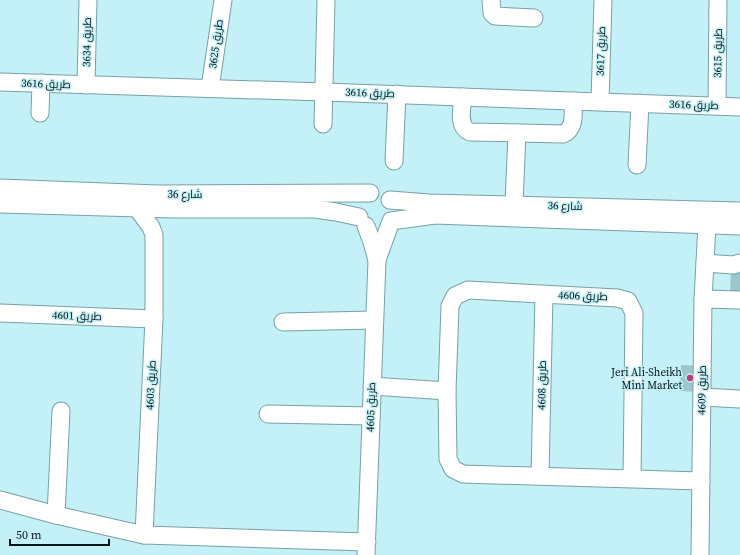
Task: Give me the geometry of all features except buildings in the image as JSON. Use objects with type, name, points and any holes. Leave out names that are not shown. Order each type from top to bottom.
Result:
[{"type":"street","name":"طريق 3634","points":[[86,85],[88,0]]},
{"type":"street","name":"طريق 3625","points":[[210,88],[223,0]]},
{"type":"street","points":[[323,124],[326,0]]},
{"type":"street","points":[[491,0],[492,13],[495,16],[534,18]]},
{"type":"street","name":"طريق 3617","points":[[600,101],[603,0]]},
{"type":"street","name":"طريق 3615","points":[[717,106],[718,0]]},
{"type":"street","name":"طريق 3616","points":[[0,82],[397,94],[740,107]]},
{"type":"street","points":[[40,113],[41,84]]},
{"type":"street","points":[[394,162],[397,94]]},
{"type":"street","points":[[463,97],[462,123],[467,130],[517,133],[566,133],[572,124],[573,100]]},
{"type":"street","points":[[637,165],[640,103]]},
{"type":"street","points":[[514,204],[517,133]]},
{"type":"street","name":"شارع 36","points":[[0,188],[157,194],[370,194]]},
{"type":"street","points":[[381,193],[390,200],[393,204],[394,210],[391,221],[386,226],[379,229],[372,229],[362,222],[358,206],[365,196],[381,193]]},
{"type":"street","name":"شارع 36","points":[[390,200],[429,203],[740,211]]},
{"type":"street","name":"شارع 36","points":[[0,204],[174,209],[315,209],[336,212],[362,222]]},
{"type":"street","name":"طريق 4603","points":[[137,208],[151,227],[154,235],[154,319],[144,535]]},
{"type":"street","points":[[154,235],[174,209]]},
{"type":"street","name":"شارع 36","points":[[391,221],[435,215],[740,226]]},
{"type":"street","name":"طريق 4605","points":[[366,548],[377,260],[391,221]]},
{"type":"street","name":"طريق 4605","points":[[362,222],[372,242],[377,260]]},
{"type":"street","name":"طريق 4609","points":[[700,555],[703,299],[707,225]]},
{"type":"street","points":[[705,263],[733,265],[740,263]]},
{"type":"street","name":"طريق 4606","points":[[632,479],[634,313],[628,301],[617,298],[468,290],[455,296],[450,306],[447,391],[448,459],[453,469],[463,474],[540,476],[632,479],[701,481]]},
{"type":"street","name":"طريق 4608","points":[[540,476],[544,295]]},
{"type":"street","points":[[703,299],[740,300]]},
{"type":"street","name":"طريق 4601","points":[[0,313],[154,319]]},
{"type":"street","points":[[283,322],[374,320]]},
{"type":"street","points":[[372,386],[447,391]]},
{"type":"street","points":[[702,397],[740,399]]},
{"type":"street","points":[[56,515],[61,410]]},
{"type":"street","points":[[268,414],[371,416]]},
{"type":"street","points":[[0,500],[56,515],[144,535],[366,548]]},
{"type":"place","name":"Jeri Ali-Sheikh Mini Market","points":[[690,378]]}]
